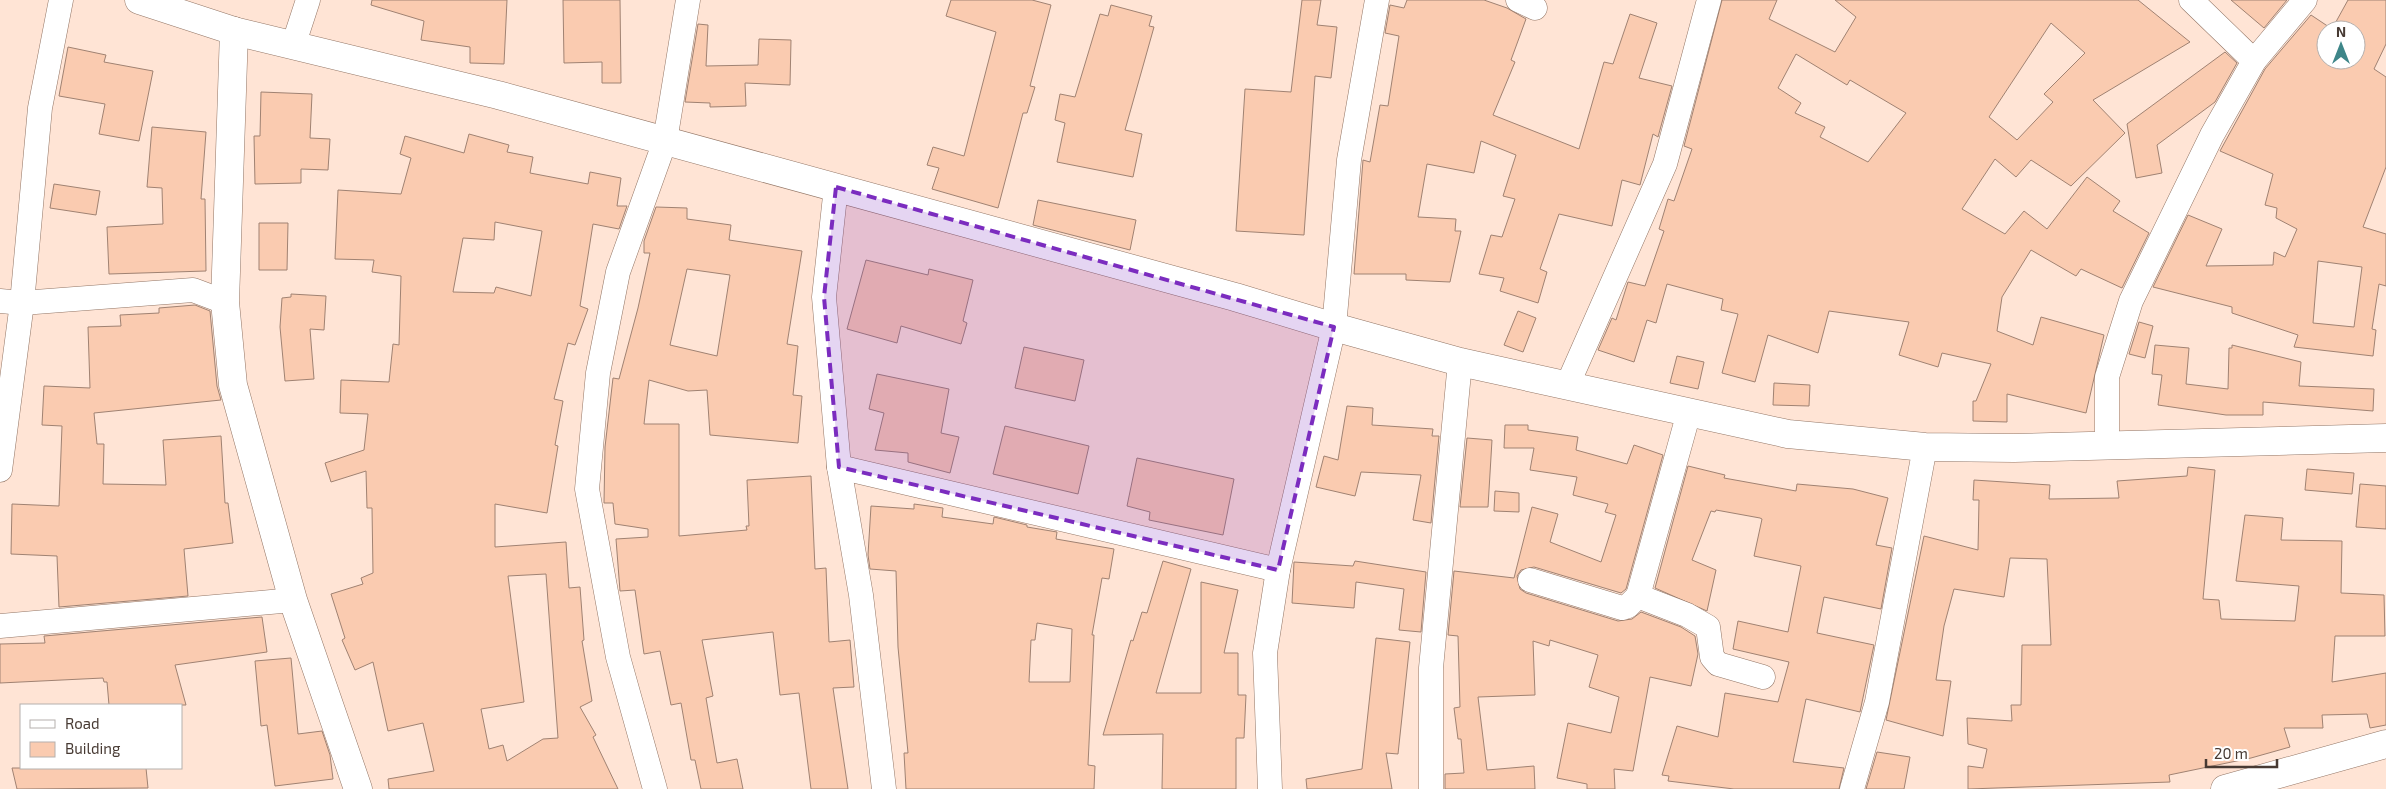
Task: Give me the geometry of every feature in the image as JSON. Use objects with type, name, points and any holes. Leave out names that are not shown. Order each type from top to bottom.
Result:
[{"type":"main road","points":[[139,0],[234,31],[498,95],[1235,297],[1460,362],[1788,434],[1925,446],[2014,448],[2386,438]]},
{"type":"main road","points":[[234,31],[225,302],[233,385],[293,600],[358,789]]},
{"type":"main road","points":[[2225,789],[2386,744]]},
{"type":"street","points":[[0,470],[11,302],[40,108],[61,0]]},
{"type":"street","points":[[293,46],[308,0]]},
{"type":"street","points":[[655,789],[618,657],[587,489],[598,373],[618,272],[665,141],[688,0]]},
{"type":"street","points":[[1270,789],[1265,653],[1278,570],[1334,327],[1349,160],[1377,0]]},
{"type":"street","points":[[1567,386],[1665,164],[1709,0]]},
{"type":"street","points":[[2191,0],[2254,61]]},
{"type":"street","points":[[2107,445],[2107,377],[2131,301],[2212,135],[2254,61],[2305,0]]},
{"type":"street","points":[[836,187],[824,297],[839,467],[861,595],[884,789]]},
{"type":"street","points":[[11,302],[193,290],[225,302]]},
{"type":"street","points":[[1431,789],[1431,668],[1460,362]]},
{"type":"street","points":[[1530,580],[1622,608],[1628,606],[1638,596],[1689,412]]},
{"type":"street","points":[[1852,789],[1877,702],[1925,446]]},
{"type":"street","points":[[839,467],[1278,570]]},
{"type":"street","points":[[1638,596],[1687,615],[1708,627],[1712,656],[1718,664],[1763,677]]},
{"type":"street","points":[[0,626],[293,600]]},
{"type":"highlighted area","points":[[836,187],[1334,327],[1278,570],[839,467],[824,297]]},
{"type":"building","points":[[372,0],[507,0],[504,64],[470,63],[470,47],[421,40],[424,21],[371,5]]},
{"type":"building","points":[[563,0],[620,0],[621,83],[602,83],[602,62],[564,63]]},
{"type":"building","points":[[951,0],[1032,0],[1051,5],[1030,86],[1035,87],[1027,113],[1023,113],[998,208],[932,189],[939,168],[927,165],[933,147],[964,156],[996,32],[946,16]]},
{"type":"building","points":[[1302,0],[1321,0],[1317,25],[1337,27],[1331,78],[1315,76],[1304,235],[1236,231],[1245,89],[1291,92]]},
{"type":"building","points":[[1407,0],[1484,0],[1507,8],[1526,19],[1511,60],[1515,62],[1493,115],[1579,149],[1604,62],[1613,64],[1630,14],[1657,23],[1639,78],[1672,86],[1658,137],[1653,134],[1640,185],[1622,180],[1612,226],[1559,214],[1540,269],[1547,272],[1538,303],[1500,291],[1504,278],[1479,274],[1491,235],[1502,237],[1515,199],[1503,196],[1516,155],[1481,141],[1474,173],[1427,164],[1418,217],[1456,219],[1455,231],[1461,231],[1450,282],[1406,280],[1406,274],[1354,274],[1363,160],[1370,162],[1380,105],[1388,106],[1399,36],[1385,33],[1390,5],[1404,8]]},
{"type":"building","points":[[1722,0],[1777,0],[1769,19],[1835,52],[1856,17],[1835,0],[2138,0],[2190,42],[2093,100],[2125,133],[2071,186],[2031,160],[2016,177],[1995,159],[1962,209],[2005,234],[2024,211],[2047,229],[2087,177],[2120,201],[2113,211],[2149,233],[2122,288],[2081,269],[2076,276],[2031,250],[2002,297],[1997,331],[2033,345],[2041,317],[2104,335],[2086,413],[2007,394],[2007,422],[1973,421],[1973,401],[1976,401],[1991,364],[1942,353],[1938,367],[1899,355],[1909,322],[1829,311],[1818,353],[1768,335],[1755,382],[1722,373],[1738,314],[1721,310],[1723,299],[1667,284],[1656,323],[1647,320],[1634,362],[1598,350],[1612,318],[1616,320],[1628,282],[1645,286],[1664,231],[1659,229],[1668,199],[1674,201],[1692,149],[1684,146]],"holes":[[[2051,23],[2085,53],[2044,94],[2053,102],[2017,140],[1989,117]],[[1796,54],[1847,85],[1850,80],[1906,113],[1868,162],[1820,137],[1825,127],[1795,113],[1801,103],[1778,88]]]},
{"type":"building","points":[[2231,0],[2287,0],[2264,28]]},
{"type":"building","points":[[2348,0],[2386,0],[2386,44],[2374,69],[2386,77],[2386,167],[2363,227],[2386,234],[2386,286],[2379,284],[2372,329],[2376,330],[2373,356],[2294,347],[2298,335],[2232,313],[2232,307],[2153,287],[2188,215],[2222,229],[2206,266],[2273,265],[2274,252],[2285,257],[2297,229],[2276,218],[2277,208],[2265,205],[2273,174],[2220,151],[2265,69],[2311,15],[2318,20],[2316,20],[2316,70],[2366,70],[2366,20],[2337,20]],"holes":[[[2318,261],[2362,267],[2354,327],[2313,323]]]},
{"type":"building","points":[[1111,5],[1152,16],[1149,26],[1154,27],[1125,130],[1142,134],[1133,177],[1057,162],[1065,123],[1055,120],[1060,94],[1075,97],[1100,14],[1108,16]]},
{"type":"building","points":[[698,24],[708,25],[706,66],[758,65],[759,39],[791,40],[790,85],[745,83],[746,106],[710,107],[710,103],[685,102]]},
{"type":"building","points":[[68,47],[106,55],[104,62],[153,71],[139,141],[99,134],[105,104],[59,96]]},
{"type":"building","points":[[2225,52],[2237,63],[2215,102],[2157,145],[2162,173],[2136,178],[2127,124]]},
{"type":"building","points":[[261,92],[312,94],[310,138],[330,139],[328,170],[301,169],[301,183],[255,184],[254,136],[260,136]]},
{"type":"building","points":[[152,127],[206,132],[201,199],[205,199],[206,271],[109,274],[107,227],[163,224],[162,188],[147,187]]},
{"type":"building","points":[[469,134],[509,145],[507,152],[533,157],[530,173],[588,184],[590,172],[621,178],[617,206],[627,206],[619,229],[593,224],[580,306],[588,309],[575,345],[568,343],[554,399],[563,401],[555,445],[558,446],[547,513],[495,504],[495,547],[566,542],[569,588],[580,587],[584,640],[582,641],[592,701],[580,707],[596,735],[593,737],[618,789],[389,789],[388,779],[434,771],[423,723],[388,731],[373,662],[355,670],[342,640],[345,638],[331,594],[363,584],[361,578],[373,573],[372,508],[367,508],[366,471],[331,482],[325,463],[364,450],[368,414],[340,413],[341,380],[389,382],[393,344],[399,345],[401,276],[372,272],[374,260],[335,259],[338,190],[401,194],[411,158],[400,154],[405,136],[464,153]],"holes":[[[495,222],[542,231],[531,296],[496,287],[494,293],[453,292],[463,238],[494,240]],[[546,574],[558,738],[543,739],[507,761],[503,745],[489,749],[481,709],[524,702],[508,576]]]},
{"type":"building","points":[[54,184],[100,191],[96,215],[50,208]]},
{"type":"building","points":[[1038,200],[1136,220],[1130,250],[1033,225]]},
{"type":"building","points":[[656,207],[687,208],[687,219],[731,225],[729,240],[802,251],[787,344],[798,346],[793,395],[802,396],[798,443],[710,435],[707,390],[688,391],[649,380],[644,424],[679,424],[679,536],[747,530],[746,526],[749,526],[747,480],[811,476],[815,569],[826,568],[829,642],[850,640],[854,687],[833,688],[848,789],[811,789],[799,693],[780,695],[773,632],[702,640],[713,696],[706,698],[717,763],[737,759],[743,789],[701,789],[695,760],[691,760],[681,703],[671,705],[660,651],[644,654],[635,590],[620,591],[616,539],[648,537],[648,529],[615,524],[613,503],[604,503],[605,447],[613,378],[619,379],[650,253],[644,253],[644,241]],"holes":[[[687,269],[730,275],[717,356],[670,345]]]},
{"type":"building","points":[[259,223],[288,223],[287,270],[259,270]]},
{"type":"building","points":[[866,260],[928,275],[929,269],[973,280],[963,321],[967,323],[961,344],[901,326],[897,343],[847,329]]},
{"type":"building","points":[[291,294],[326,296],[324,330],[310,329],[314,379],[285,381],[280,327],[282,298],[291,297]]},
{"type":"building","points":[[195,305],[210,311],[217,386],[221,400],[94,413],[97,444],[104,444],[103,484],[166,485],[163,440],[221,436],[225,503],[228,503],[233,543],[184,549],[188,596],[59,607],[57,556],[11,554],[12,504],[59,506],[62,426],[42,425],[44,386],[90,388],[88,327],[121,326],[120,315],[159,313],[159,308]]},
{"type":"building","points":[[1518,311],[1536,318],[1523,352],[1504,345]]},
{"type":"building","points":[[2139,322],[2153,326],[2145,358],[2129,354]]},
{"type":"building","points":[[2155,345],[2189,348],[2186,384],[2228,389],[2229,348],[2232,348],[2232,345],[2301,362],[2299,386],[2374,389],[2373,411],[2263,402],[2263,415],[2226,415],[2158,405],[2162,375],[2152,374]]},
{"type":"building","points":[[1024,347],[1084,360],[1075,401],[1015,388]]},
{"type":"building","points":[[1677,356],[1704,362],[1698,389],[1670,383]]},
{"type":"building","points":[[877,374],[949,389],[941,433],[959,437],[950,473],[908,462],[908,453],[875,450],[884,413],[869,409]]},
{"type":"building","points":[[1774,383],[1810,385],[1809,406],[1773,405]]},
{"type":"building","points":[[1347,406],[1373,408],[1372,425],[1433,429],[1432,436],[1439,436],[1431,523],[1413,520],[1421,475],[1361,472],[1355,496],[1316,487],[1324,456],[1338,460]]},
{"type":"building","points":[[1505,425],[1528,425],[1528,430],[1578,437],[1576,450],[1627,464],[1634,445],[1663,455],[1626,589],[1621,593],[1534,567],[1521,570],[1517,576],[1520,589],[1526,593],[1618,621],[1632,619],[1641,612],[1681,627],[1695,636],[1698,654],[1691,686],[1650,677],[1633,771],[1614,769],[1615,789],[1587,789],[1587,784],[1557,778],[1568,723],[1611,733],[1619,697],[1589,687],[1598,655],[1550,640],[1549,646],[1533,641],[1535,695],[1478,697],[1487,770],[1534,766],[1535,789],[1445,789],[1445,774],[1464,773],[1461,739],[1458,739],[1454,708],[1460,707],[1458,636],[1448,635],[1454,571],[1514,578],[1532,507],[1558,514],[1550,542],[1601,562],[1616,515],[1605,512],[1608,504],[1573,495],[1577,477],[1530,470],[1534,448],[1504,448]]},
{"type":"building","points":[[1005,426],[1089,446],[1078,494],[993,474]]},
{"type":"building","points":[[1467,438],[1492,440],[1488,507],[1460,507]]},
{"type":"building","points":[[1137,458],[1234,479],[1223,535],[1149,520],[1150,512],[1127,506]]},
{"type":"building","points":[[1688,466],[1725,475],[1724,478],[1796,491],[1797,484],[1853,489],[1888,498],[1876,545],[1892,548],[1881,609],[1824,597],[1817,633],[1874,645],[1860,712],[1806,699],[1793,762],[1844,768],[1839,789],[1734,789],[1668,781],[1669,776],[1662,775],[1677,726],[1718,737],[1725,693],[1778,702],[1789,662],[1733,649],[1738,621],[1788,632],[1801,566],[1754,556],[1762,519],[1716,510],[1715,512],[1711,511],[1692,560],[1716,570],[1707,611],[1655,588]]},
{"type":"building","points":[[2188,467],[2215,470],[2203,599],[2219,600],[2221,619],[2295,621],[2299,586],[2236,581],[2245,515],[2283,518],[2281,540],[2342,541],[2341,593],[2384,595],[2385,636],[2335,636],[2332,682],[2386,673],[2386,725],[2370,728],[2367,714],[2322,715],[2323,728],[2284,728],[2290,747],[2251,758],[2169,775],[2170,782],[1968,789],[1968,766],[1983,768],[1987,749],[1968,744],[1967,718],[2012,721],[2011,705],[2021,705],[2022,645],[2051,645],[2047,559],[2010,558],[2004,597],[1954,589],[1944,626],[1936,680],[1951,681],[1943,736],[1886,720],[1924,536],[1978,550],[1979,500],[1973,500],[1974,480],[2050,485],[2049,499],[2119,498],[2117,481],[2187,476]]},
{"type":"building","points":[[2307,469],[2354,473],[2352,494],[2305,490]]},
{"type":"building","points":[[2360,484],[2386,486],[2386,529],[2356,527]]},
{"type":"building","points":[[1495,491],[1519,493],[1519,512],[1494,511]]},
{"type":"building","points":[[914,504],[943,508],[942,517],[993,524],[994,517],[1027,525],[1027,527],[1057,532],[1056,539],[1114,549],[1109,579],[1102,578],[1092,635],[1094,635],[1088,765],[1095,766],[1094,789],[906,789],[904,753],[908,753],[898,647],[896,571],[870,569],[868,555],[871,506],[914,509]],"holes":[[[1037,623],[1072,629],[1070,682],[1029,682],[1031,640],[1035,640]]]},
{"type":"building","points":[[1163,561],[1191,569],[1156,693],[1201,693],[1201,582],[1238,590],[1224,653],[1238,653],[1238,695],[1246,695],[1244,738],[1236,738],[1236,789],[1162,789],[1163,734],[1103,735],[1131,640],[1133,641],[1142,612],[1147,613]]},
{"type":"building","points":[[1355,561],[1426,572],[1421,632],[1399,630],[1404,589],[1356,582],[1354,608],[1292,603],[1294,562],[1353,566]]},
{"type":"building","points":[[262,617],[267,652],[175,665],[186,705],[109,704],[107,682],[104,682],[103,678],[0,683],[0,644],[45,643],[44,636]]},
{"type":"building","points":[[1376,638],[1410,642],[1398,754],[1386,753],[1392,789],[1307,789],[1306,779],[1362,769]]},
{"type":"building","points":[[291,658],[298,734],[322,731],[330,755],[333,779],[275,786],[267,725],[261,726],[255,661]]},
{"type":"building","points":[[1877,752],[1910,757],[1904,789],[1866,789]]},
{"type":"building","points":[[12,768],[146,769],[148,788],[17,789]]}]
